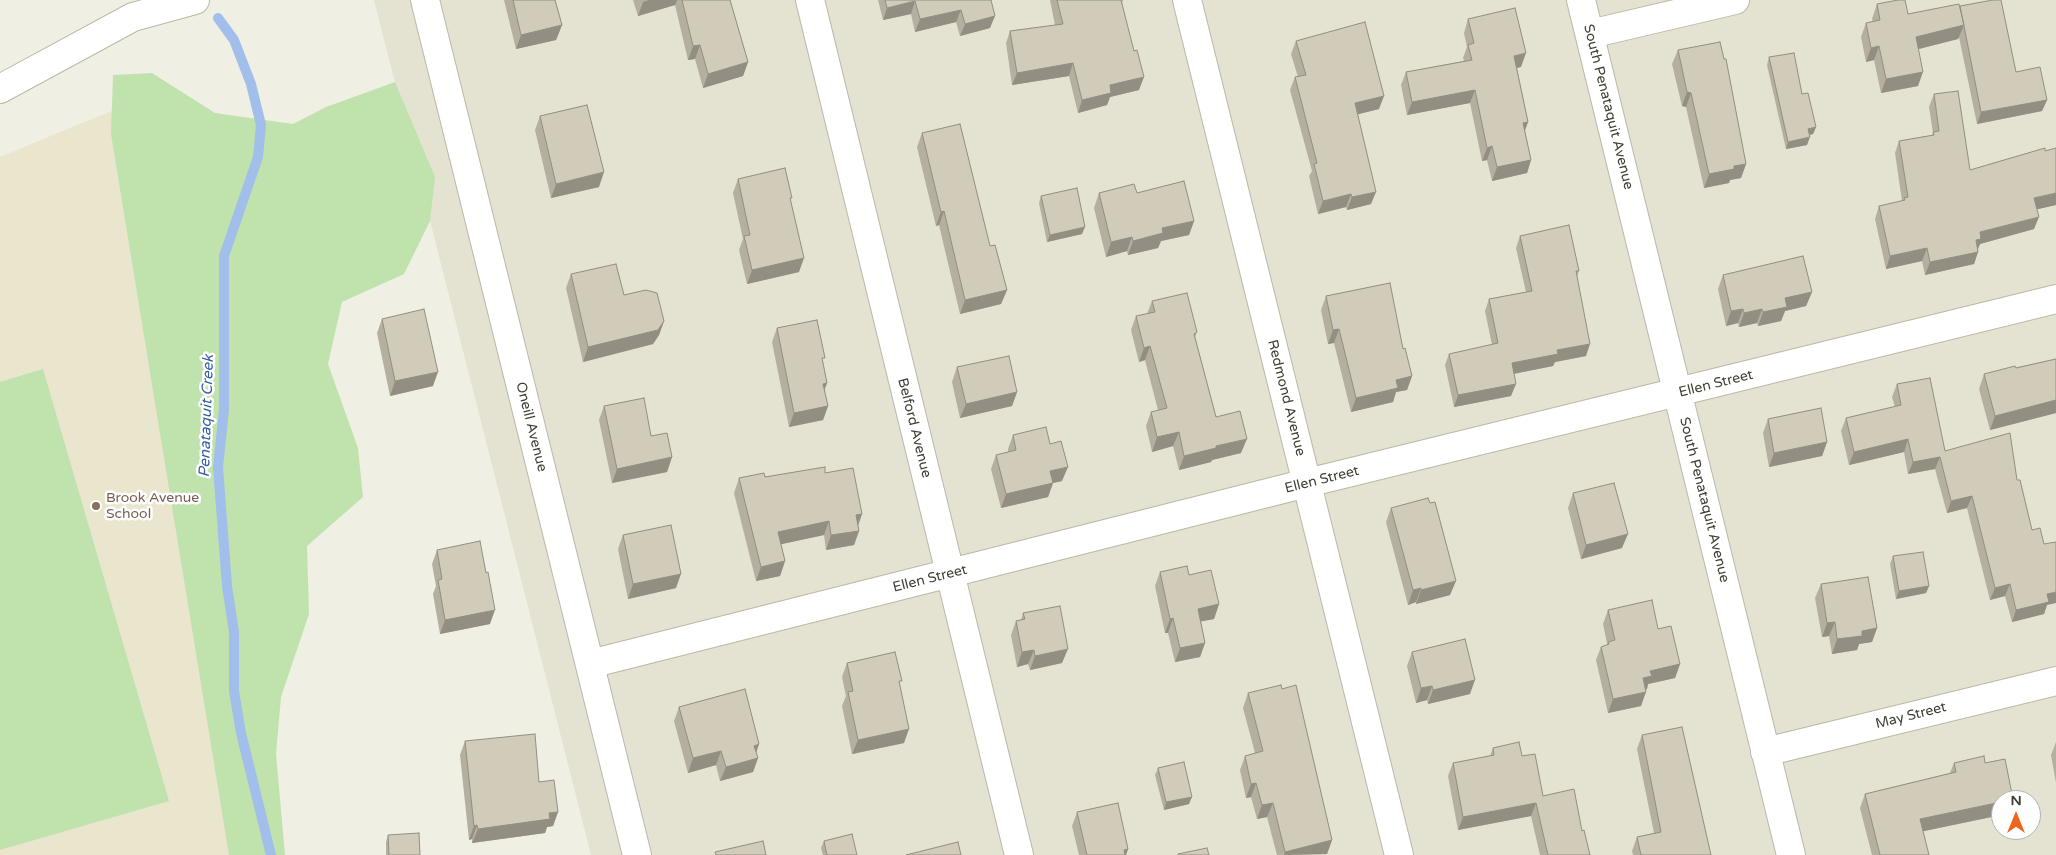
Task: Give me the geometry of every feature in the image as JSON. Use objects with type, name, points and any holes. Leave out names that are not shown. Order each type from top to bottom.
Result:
[{"type":"street","points":[[0,89],[133,17],[195,0]]},
{"type":"street","name":"Oneill Avenue","points":[[425,0],[637,855]]},
{"type":"street","name":"Belford Avenue","points":[[810,0],[1019,855]]},
{"type":"street","name":"Redmond Avenue","points":[[1187,0],[1399,855]]},
{"type":"street","name":"South Penataquit Avenue","points":[[1582,0],[1791,855]]},
{"type":"street","points":[[1590,34],[1735,0]]},
{"type":"street","name":"Ellen Street","points":[[590,664],[1307,483],[1677,394],[2056,299]]},
{"type":"street","name":"May Street","points":[[1766,752],[2056,680]]},
{"type":"shaded area","points":[[374,0],[2056,0],[2056,855],[591,855]]},
{"type":"shaded area","name":"Brook Avenue School","points":[[133,102],[243,855],[0,855],[0,157]]},
{"type":"green space","points":[[152,73],[215,113],[293,124],[326,107],[395,82],[435,177],[430,221],[404,274],[342,302],[328,364],[358,448],[363,497],[307,546],[309,614],[281,697],[276,754],[285,855],[229,855],[111,134],[113,75]]},
{"type":"green space","points":[[43,369],[169,801],[0,850],[0,382]]},
{"type":"building","points":[[513,0],[555,0],[562,25],[521,35]]},
{"type":"building","points":[[682,0],[730,0],[748,62],[708,74],[700,45],[693,46]]},
{"type":"building","points":[[885,0],[991,0],[995,16],[965,24],[961,10],[920,19],[915,1],[887,8]]},
{"type":"building","points":[[1057,0],[1121,0],[1134,51],[1137,50],[1144,77],[1110,85],[1111,93],[1082,100],[1073,63],[1017,73],[1010,31],[1063,24]]},
{"type":"building","points":[[1905,0],[1908,14],[1959,4],[1964,25],[1916,37],[1923,72],[1886,79],[1879,46],[1871,48],[1866,23],[1880,20],[1877,4]]},
{"type":"building","points":[[2001,0],[2016,72],[2040,67],[2047,100],[1981,112],[1960,6]]},
{"type":"building","points":[[1515,8],[1526,53],[1514,56],[1528,122],[1523,123],[1531,160],[1497,167],[1492,146],[1487,148],[1475,90],[1412,102],[1406,72],[1472,60],[1468,45],[1474,43],[1468,19]]},
{"type":"building","points":[[1365,22],[1384,96],[1355,103],[1376,192],[1352,197],[1351,194],[1323,201],[1314,164],[1317,163],[1295,77],[1306,75],[1296,41]]},
{"type":"building","points":[[1720,42],[1724,59],[1726,59],[1746,164],[1734,166],[1734,169],[1709,174],[1691,93],[1687,92],[1678,50]]},
{"type":"building","points":[[1794,53],[1802,94],[1808,93],[1816,127],[1808,129],[1810,137],[1788,142],[1769,57]]},
{"type":"building","points":[[1958,91],[1970,170],[2045,148],[2045,151],[2056,148],[2056,193],[2034,198],[2039,217],[1980,232],[1981,239],[1976,240],[1978,252],[1930,262],[1927,248],[1890,256],[1879,206],[1905,200],[1904,198],[1908,197],[1899,141],[1934,135],[1933,132],[1939,131],[1934,94]]},
{"type":"building","points":[[587,105],[604,172],[556,184],[540,116]]},
{"type":"building","points":[[960,124],[990,246],[995,245],[1007,290],[965,300],[944,211],[941,212],[922,133]]},
{"type":"building","points":[[785,168],[804,258],[752,270],[744,236],[750,235],[738,179]]},
{"type":"building","points":[[1184,181],[1194,221],[1162,228],[1163,233],[1133,241],[1132,237],[1111,242],[1099,193],[1134,184],[1137,193]]},
{"type":"building","points":[[1077,188],[1085,227],[1050,235],[1041,196]]},
{"type":"building","points":[[1569,225],[1579,271],[1576,271],[1590,344],[1557,350],[1558,354],[1512,363],[1516,384],[1458,395],[1449,354],[1498,343],[1489,299],[1532,291],[1520,236]]},
{"type":"building","points":[[1803,256],[1812,292],[1785,298],[1787,307],[1763,312],[1762,309],[1744,313],[1743,309],[1731,311],[1723,275]]},
{"type":"building","points":[[616,264],[624,295],[646,290],[657,293],[664,321],[658,330],[588,347],[571,274]]},
{"type":"building","points":[[1390,283],[1403,349],[1405,348],[1412,376],[1396,380],[1398,388],[1356,398],[1339,329],[1333,330],[1326,296]]},
{"type":"building","points":[[1187,293],[1197,332],[1194,334],[1216,417],[1240,411],[1247,439],[1184,456],[1179,432],[1157,437],[1151,412],[1167,408],[1150,346],[1144,348],[1136,316],[1155,312],[1152,301]]},
{"type":"building","points":[[424,309],[438,372],[395,381],[382,319]]},
{"type":"building","points":[[817,320],[825,358],[822,358],[827,383],[823,384],[828,406],[794,413],[777,328]]},
{"type":"building","points":[[1009,356],[1017,392],[966,404],[957,367]]},
{"type":"building","points":[[2056,359],[2056,400],[1995,416],[1984,374],[2015,366],[2016,368]]},
{"type":"building","points":[[1930,378],[1945,451],[2010,433],[2017,480],[2020,480],[2032,530],[2040,528],[2044,544],[2056,542],[2056,592],[2047,594],[2049,602],[2016,610],[2010,584],[1995,588],[1972,496],[1951,501],[1940,457],[1913,462],[1908,439],[1854,452],[1846,418],[1901,405],[1897,384]]},
{"type":"building","points":[[644,398],[651,436],[667,433],[672,457],[617,469],[604,406]]},
{"type":"building","points":[[1821,408],[1827,442],[1774,453],[1768,419]]},
{"type":"building","points":[[1046,427],[1050,444],[1061,441],[1068,467],[1050,471],[1053,483],[1006,494],[996,455],[1016,450],[1013,435]]},
{"type":"building","points":[[825,467],[825,473],[853,468],[862,514],[856,515],[859,531],[831,535],[829,521],[778,532],[785,561],[761,567],[739,478],[764,473],[765,477]]},
{"type":"building","points":[[1614,483],[1628,534],[1586,545],[1573,493]]},
{"type":"building","points":[[1428,498],[1430,503],[1435,502],[1456,581],[1421,590],[1421,588],[1413,590],[1391,508]]},
{"type":"building","points":[[671,525],[681,574],[633,584],[623,535]]},
{"type":"building","points":[[480,541],[495,610],[445,620],[438,580],[442,579],[437,550]]},
{"type":"building","points":[[1923,552],[1929,586],[1899,591],[1893,556]]},
{"type":"building","points":[[1187,566],[1189,575],[1211,570],[1219,604],[1198,609],[1205,643],[1180,648],[1173,618],[1170,619],[1160,572]]},
{"type":"building","points":[[1868,577],[1877,628],[1862,631],[1862,636],[1837,639],[1835,622],[1827,623],[1821,584]]},
{"type":"building","points":[[1652,600],[1658,629],[1671,626],[1680,664],[1650,671],[1652,676],[1643,678],[1646,692],[1613,699],[1601,647],[1615,640],[1608,610]]},
{"type":"building","points":[[1060,606],[1068,649],[1035,656],[1034,650],[1022,652],[1016,621],[1025,619],[1023,613]]},
{"type":"building","points":[[1465,639],[1475,680],[1433,690],[1432,686],[1421,688],[1412,652]]},
{"type":"building","points":[[895,652],[902,681],[899,681],[909,729],[858,740],[848,692],[853,691],[847,663]]},
{"type":"building","points":[[1281,685],[1282,689],[1296,685],[1332,840],[1285,852],[1273,803],[1262,805],[1256,783],[1251,784],[1245,756],[1263,751],[1248,693]]},
{"type":"building","points":[[745,689],[759,744],[754,746],[758,758],[726,767],[721,751],[693,758],[679,707]]},
{"type":"building","points":[[1682,727],[1711,855],[1641,855],[1637,837],[1661,832],[1642,735]]},
{"type":"building","points":[[535,734],[539,782],[554,780],[558,812],[549,813],[550,819],[478,829],[477,825],[474,826],[465,741]]},
{"type":"building","points":[[1519,742],[1522,756],[1535,754],[1543,796],[1574,789],[1582,831],[1584,830],[1590,855],[1548,855],[1536,803],[1463,817],[1453,763],[1494,755],[1493,748]]},
{"type":"building","points":[[1984,756],[1985,763],[2005,759],[2011,790],[1991,790],[1991,804],[1920,819],[1929,855],[1880,855],[1865,794],[1956,772],[1954,763]]},
{"type":"building","points":[[1184,762],[1192,797],[1166,802],[1158,768]]},
{"type":"building","points":[[1118,803],[1128,849],[1124,850],[1125,855],[1087,855],[1077,812]]},
{"type":"building","points":[[419,833],[420,855],[389,855],[388,835]]},
{"type":"building","points":[[852,834],[857,855],[827,855],[824,841]]},
{"type":"building","points":[[763,841],[766,855],[716,855],[715,852]]},
{"type":"building","points":[[958,842],[961,855],[906,855]]},
{"type":"building","points":[[1207,848],[1209,855],[1178,855],[1178,854]]},
{"type":"waterway","name":"Penataquit Creek","points":[[218,18],[234,40],[251,84],[261,125],[258,157],[224,256],[224,410],[218,467],[227,586],[234,632],[234,691],[241,733],[271,855]]},
{"type":"place","name":"Brook Avenue School","points":[[96,506]]}]
